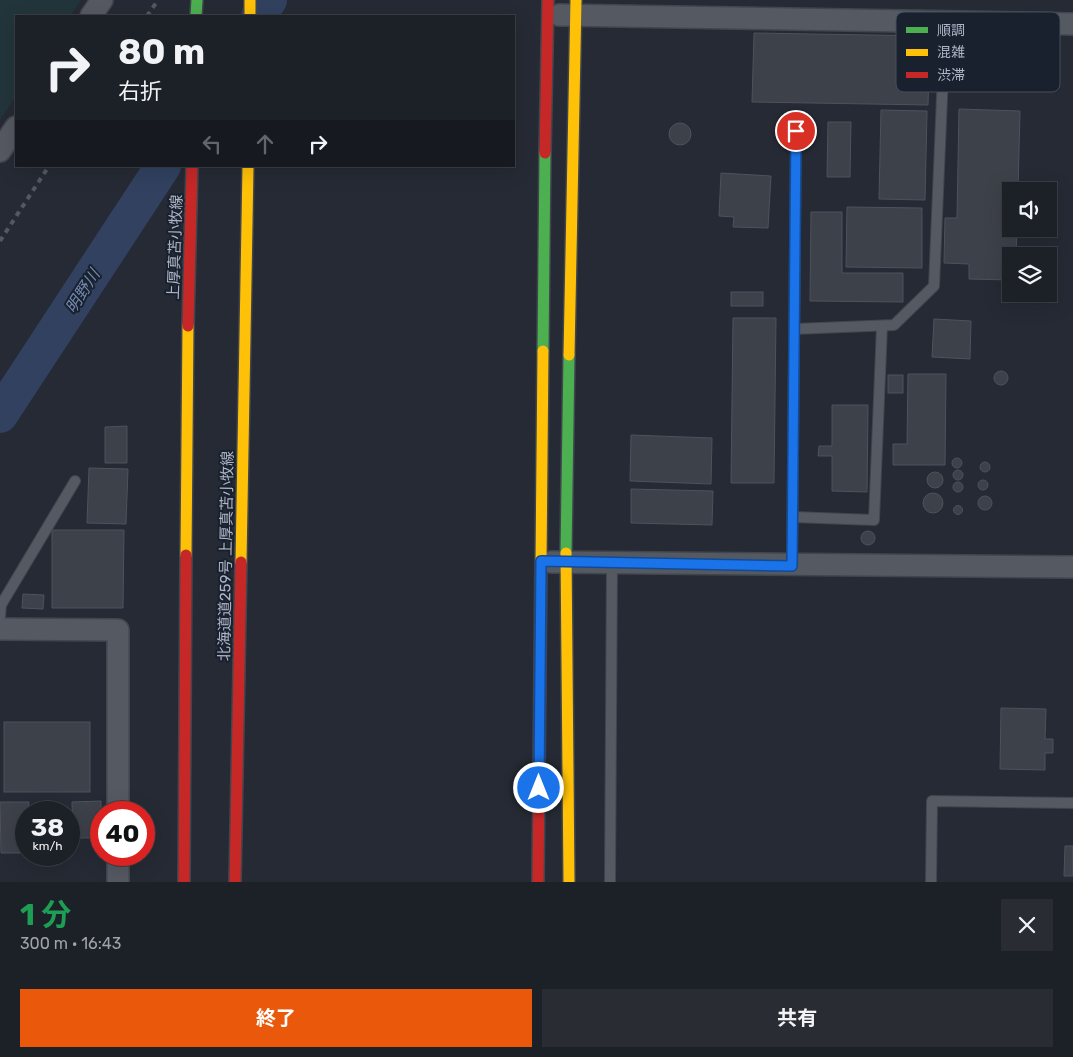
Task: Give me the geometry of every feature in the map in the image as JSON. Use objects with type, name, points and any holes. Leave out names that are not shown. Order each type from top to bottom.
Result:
[{"type":"street","points":[[93,15],[102,0]]},
{"type":"street","points":[[196,15],[197,0]]},
{"type":"street","points":[[250,0],[250,15]]},
{"type":"street","points":[[538,882],[547,7],[896,18]]},
{"type":"street","points":[[569,882],[566,563],[575,8]]},
{"type":"street","points":[[1060,24],[1073,24]]},
{"type":"street","points":[[0,151],[15,128]]},
{"type":"street","name":"上厚真苫小牧線","points":[[184,882],[188,328],[192,167]]},
{"type":"street","name":"北海道道259号 上厚真苫小牧線","points":[[235,882],[248,167]]},
{"type":"street","points":[[541,561],[566,563],[612,562],[792,566],[1073,567]]},
{"type":"street","points":[[0,629],[118,630],[118,801]]},
{"type":"street","points":[[118,866],[118,882]]},
{"type":"lane","points":[[794,329],[894,325],[934,286],[942,92]]},
{"type":"lane","points":[[792,566],[796,131]]},
{"type":"lane","points":[[793,517],[874,520],[882,326]]},
{"type":"lane","points":[[0,616],[0,605],[75,481]]},
{"type":"lane","points":[[610,882],[612,562]]},
{"type":"lane","points":[[931,882],[932,801],[1073,803]]},
{"type":"green space","points":[[0,0],[81,0],[71,15],[15,15],[15,98],[0,120]]},
{"type":"building","points":[[754,33],[896,35],[896,92],[928,92],[928,105],[752,102]]},
{"type":"building","points":[[959,109],[1020,111],[1018,182],[1002,182],[1002,237],[1017,237],[1016,247],[1002,247],[1002,280],[969,279],[969,264],[944,263],[945,218],[957,218]]},
{"type":"building","points":[[881,110],[927,111],[925,200],[879,199]]},
{"type":"building","points":[[828,122],[851,122],[850,177],[827,177]]},
{"type":"building","points":[[680,123],[690,130],[691,134],[684,144],[680,145],[670,138],[669,134],[676,124]]},
{"type":"building","points":[[721,173],[771,176],[768,228],[733,227],[734,217],[719,216]]},
{"type":"building","points":[[847,207],[922,208],[922,268],[846,267]]},
{"type":"building","points":[[811,212],[842,212],[842,273],[903,273],[903,302],[810,301]]},
{"type":"building","points":[[731,292],[763,292],[763,306],[731,306]]},
{"type":"building","points":[[733,318],[776,318],[774,483],[731,483]]},
{"type":"building","points":[[934,319],[971,321],[970,359],[932,357]]},
{"type":"building","points":[[1001,371],[1006,373],[1008,378],[1006,383],[1001,385],[996,383],[994,378],[996,373]]},
{"type":"building","points":[[908,374],[946,374],[945,465],[893,465],[893,444],[907,444]]},
{"type":"building","points":[[888,375],[903,375],[903,393],[888,393]]},
{"type":"building","points":[[832,405],[868,405],[867,492],[832,491],[832,456],[818,456],[819,446],[832,446]]},
{"type":"building","points":[[127,426],[127,463],[105,463],[105,427]]},
{"type":"building","points":[[631,435],[712,438],[711,484],[630,481]]},
{"type":"building","points":[[957,458],[962,463],[957,468],[952,463]]},
{"type":"building","points":[[983,462],[987,462],[990,467],[987,472],[983,472],[980,469],[980,465]]},
{"type":"building","points":[[89,468],[128,469],[126,524],[87,523]]},
{"type":"building","points":[[958,470],[963,475],[958,480],[953,475]]},
{"type":"building","points":[[935,472],[941,474],[943,480],[941,486],[935,488],[929,486],[927,480],[929,474]]},
{"type":"building","points":[[983,480],[988,485],[983,490],[978,485]]},
{"type":"building","points":[[958,482],[963,487],[958,492],[953,487]]},
{"type":"building","points":[[631,489],[713,491],[712,525],[631,523]]},
{"type":"building","points":[[933,493],[940,496],[943,503],[940,510],[933,513],[926,510],[923,503],[926,496]]},
{"type":"building","points":[[985,496],[990,498],[992,503],[990,508],[985,510],[980,508],[978,503],[980,498]]},
{"type":"building","points":[[958,505],[963,510],[958,515],[953,510]]},
{"type":"building","points":[[52,530],[124,530],[123,608],[52,608]]},
{"type":"building","points":[[868,531],[873,533],[875,538],[873,543],[868,545],[863,543],[861,538],[863,533]]},
{"type":"building","points":[[23,594],[44,595],[43,609],[22,608]]},
{"type":"building","points":[[1001,708],[1046,709],[1045,739],[1053,739],[1053,753],[1045,753],[1045,770],[1000,769]]},
{"type":"building","points":[[4,722],[90,722],[90,792],[4,792]]},
{"type":"building","points":[[90,801],[90,838],[80,838],[80,802]]},
{"type":"building","points":[[0,802],[15,802],[15,853],[1,853]]},
{"type":"building","points":[[1065,846],[1073,846],[1073,876],[1064,876]]},
{"type":"waterway","name":"明野川","points":[[260,15],[269,0]]},
{"type":"waterway","name":"明野川","points":[[0,415],[162,167]]},
{"type":"railway","points":[[148,15],[158,0]]},
{"type":"railway","points":[[0,241],[48,167]]},
{"type":"traffic: fast","points":[[196,15],[197,0]]},
{"type":"traffic: fast","points":[[543,351],[545,153]]},
{"type":"traffic: fast","points":[[566,553],[569,355]]},
{"type":"traffic: slow","points":[[250,0],[250,15]]},
{"type":"traffic: slow","points":[[569,355],[576,0]]},
{"type":"traffic: slow","points":[[241,562],[248,167]]},
{"type":"traffic: slow","points":[[186,555],[188,326]]},
{"type":"traffic: slow","points":[[541,563],[543,351]]},
{"type":"traffic: slow","points":[[566,553],[569,882]]},
{"type":"traffic: jam","points":[[545,153],[548,0]]},
{"type":"traffic: jam","points":[[188,326],[192,167]]},
{"type":"traffic: jam","points":[[184,882],[186,555]]},
{"type":"traffic: jam","points":[[235,882],[241,562]]},
{"type":"traffic: jam","points":[[538,882],[541,563]]},
{"type":"route","points":[[539,788],[541,561],[566,563],[612,562],[792,566],[796,131]]}]
